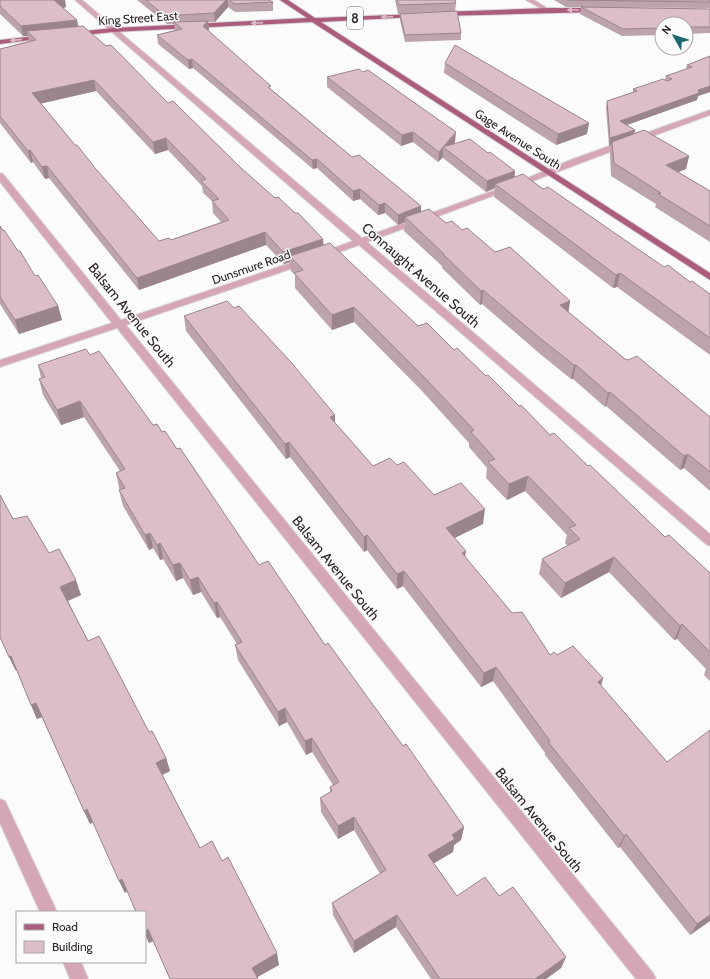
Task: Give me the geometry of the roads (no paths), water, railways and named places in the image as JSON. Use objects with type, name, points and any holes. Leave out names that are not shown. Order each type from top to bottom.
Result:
[{"type":"main road","name":"Gage Avenue South","points":[[283,0],[710,277]]},
{"type":"main road","name":"King Street East","points":[[68,35],[114,30],[314,20],[547,10],[608,10]]},
{"type":"main road","points":[[0,42],[53,36]]},
{"type":"street","name":"Connaught Avenue South","points":[[78,0],[710,541]]},
{"type":"street","points":[[529,0],[547,10]]},
{"type":"street","name":"Dunsmure Road","points":[[0,364],[361,242],[710,112]]},
{"type":"street","name":"Balsam Avenue South","points":[[0,176],[647,979]]},
{"type":"street","points":[[0,806],[49,911]]},
{"type":"street","points":[[72,963],[79,979]]}]
